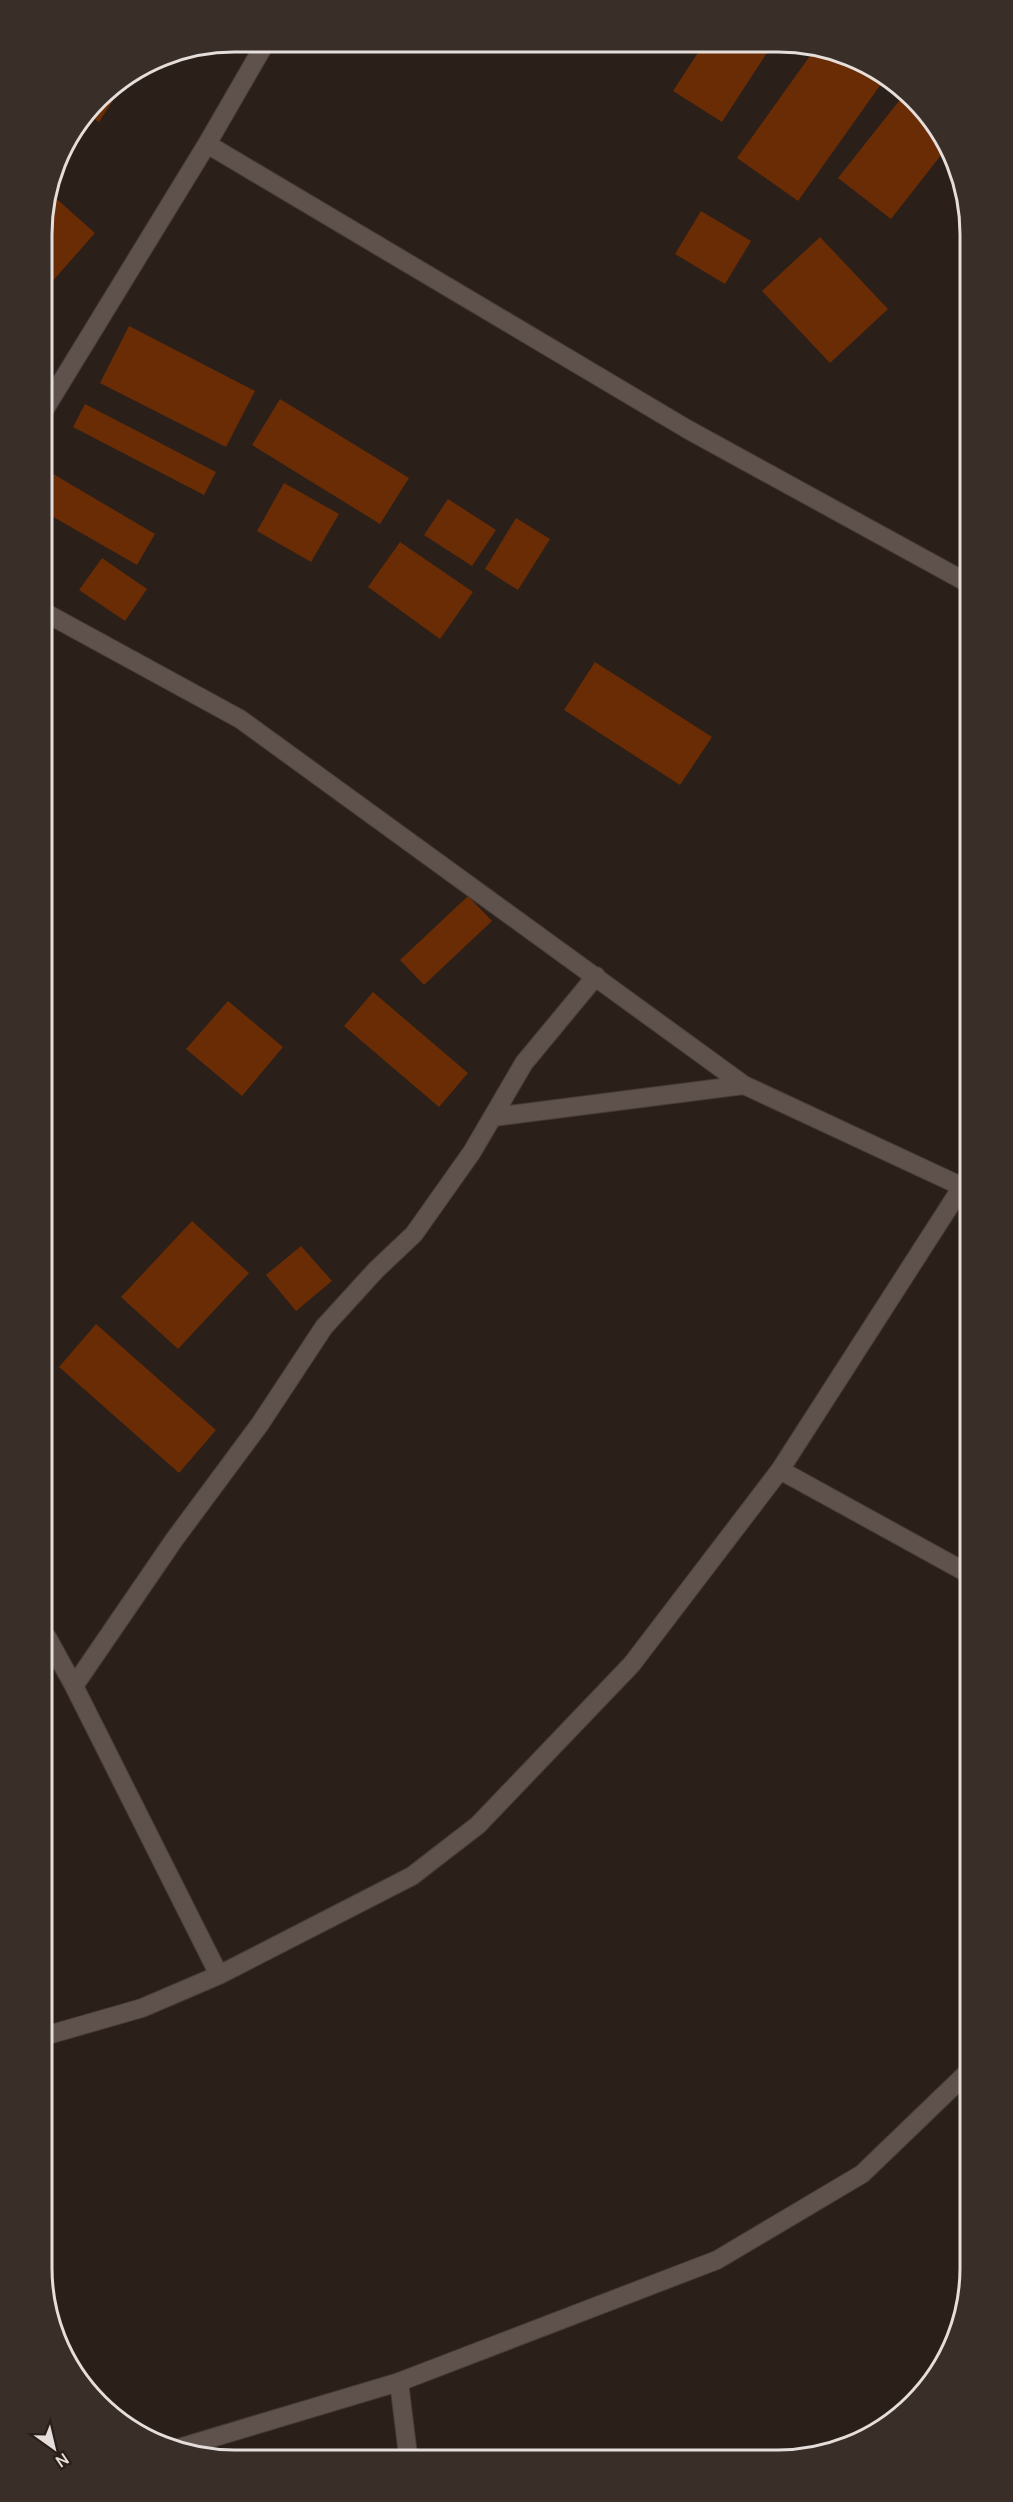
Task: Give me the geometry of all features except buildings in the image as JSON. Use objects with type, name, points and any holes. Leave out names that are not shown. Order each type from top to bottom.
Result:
[{"type":"street","points":[[53,396],[207,144],[260,52]]},
{"type":"street","points":[[207,144],[687,429],[960,579]]},
{"type":"street","points":[[53,617],[240,720],[596,975],[744,1085],[960,1181]]},
{"type":"street","points":[[74,1686],[174,1540],[260,1424],[324,1328],[376,1270],[414,1234],[472,1152],[524,1063],[596,975]]},
{"type":"street","points":[[493,1117],[744,1085]]},
{"type":"street","points":[[52,2034],[142,2008],[219,1975],[412,1876],[478,1825],[632,1664],[780,1470],[960,1191]]},
{"type":"street","points":[[780,1470],[960,1569]]},
{"type":"street","points":[[52,1648],[74,1686],[219,1975]]},
{"type":"street","points":[[192,2444],[399,2382],[717,2260],[862,2174],[960,2080]]},
{"type":"street","points":[[399,2382],[407,2450]]}]
